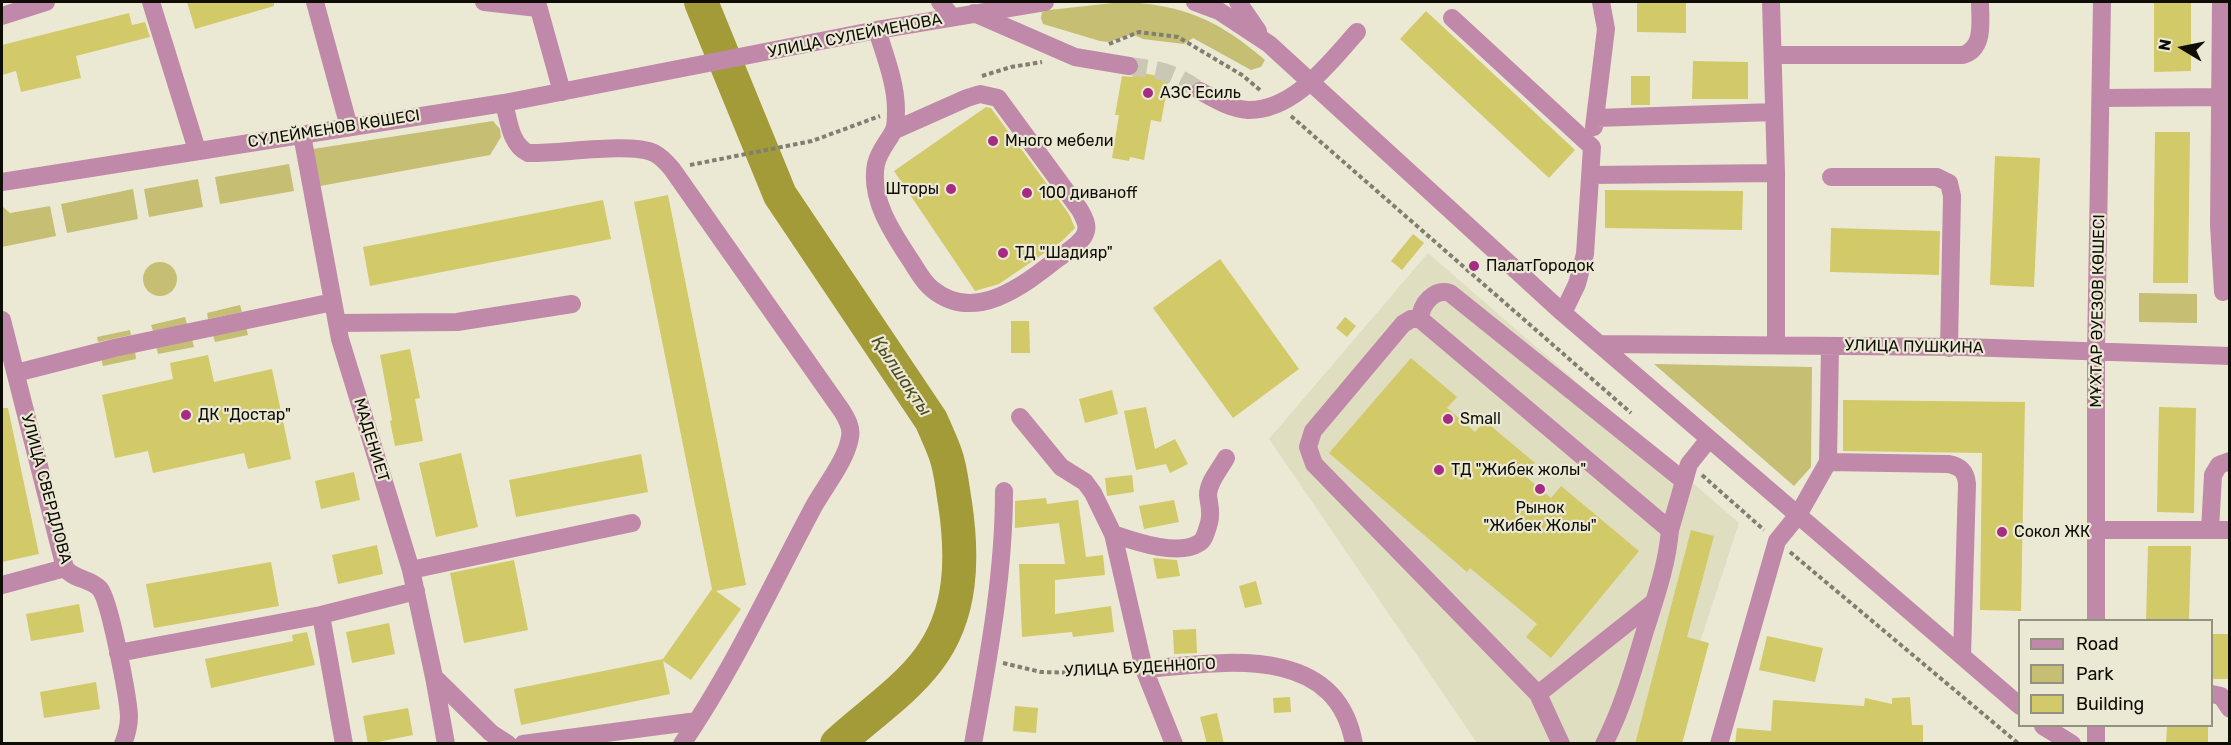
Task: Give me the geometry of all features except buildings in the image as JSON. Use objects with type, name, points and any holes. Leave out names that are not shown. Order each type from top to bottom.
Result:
[{"type":"street","points":[[2,16],[46,2]]},
{"type":"street","points":[[151,2],[197,150]]},
{"type":"street","points":[[315,2],[349,127]]},
{"type":"street","points":[[484,2],[538,5],[562,92]]},
{"type":"street","points":[[940,2],[952,17]]},
{"type":"street","name":"УЛИЦА СУЛЕЙМЕНОВА","points":[[666,71],[877,30],[1045,2]]},
{"type":"street","points":[[1195,2],[1219,11],[1269,44]]},
{"type":"street","points":[[1238,2],[1250,22],[1269,44],[1563,313],[2018,705]]},
{"type":"street","points":[[1563,313],[1577,284],[1585,254],[1592,147],[1606,29],[1601,2]]},
{"type":"street","points":[[1771,2],[1776,173],[1776,344]]},
{"type":"street","points":[[1773,55],[1963,55],[1972,52],[1977,45],[1980,2]]},
{"type":"street","name":"МҰХТАР ӘУЕЗОВ КӨШЕСІ","points":[[2097,619],[2096,351],[2102,2]]},
{"type":"street","points":[[2221,2],[2224,85],[2223,292]]},
{"type":"street","points":[[974,13],[1075,57],[1129,66]]},
{"type":"street","points":[[1452,18],[1592,147]]},
{"type":"street","points":[[877,30],[894,88],[895,130],[884,145],[876,162],[875,180],[889,227],[930,288],[947,299],[965,303],[988,302],[1007,295],[1063,255],[1087,231],[1086,222],[1080,210],[998,98],[980,94],[967,98],[895,130]]},
{"type":"street","points":[[1200,91],[1224,105],[1247,110],[1276,104],[1311,83],[1357,32]]},
{"type":"street","name":"СҮЛЕЙМЕНОВ КӨШЕСІ","points":[[2,182],[504,103],[666,71]]},
{"type":"street","points":[[2101,98],[2224,85]]},
{"type":"street","points":[[504,103],[514,140],[528,153],[633,148],[653,152],[659,156],[672,169],[842,411],[850,426],[851,435],[845,453],[717,691],[682,744]]},
{"type":"street","points":[[1596,118],[1774,112]]},
{"type":"street","name":"МАДЕНИЕТ","points":[[302,135],[337,322],[411,570],[446,744]]},
{"type":"street","points":[[1591,175],[1776,173]]},
{"type":"street","points":[[1831,177],[1937,177],[1949,183],[1952,196],[1949,348]]},
{"type":"street","points":[[1419,319],[1422,306],[1437,292],[1450,293],[1684,481]]},
{"type":"street","points":[[16,373],[114,348],[333,302]]},
{"type":"street","points":[[337,322],[457,322],[572,304]]},
{"type":"street","points":[[1561,744],[1538,694],[1314,464],[1308,447],[1313,431],[1403,324],[1411,319],[1419,319],[1670,530]]},
{"type":"street","name":"УЛИЦА СВЕРДЛОВА","points":[[2,320],[5,350],[16,373],[65,568],[75,577],[99,588],[105,598],[129,713],[129,723],[123,744]]},
{"type":"street","name":"УЛИЦА ПУШКИНА","points":[[1599,344],[1776,344],[2229,356]]},
{"type":"street","points":[[1719,744],[1777,541],[1798,515],[1828,462],[1830,346]]},
{"type":"street","points":[[1020,417],[1061,467],[1085,482],[1093,493],[1113,534],[1144,669],[1174,744]]},
{"type":"street","points":[[1604,744],[1633,669],[1654,602],[1666,560],[1670,530],[1689,464],[1709,439]]},
{"type":"street","points":[[1113,534],[1168,548],[1199,544],[1209,523],[1211,510],[1209,489],[1226,458]]},
{"type":"street","points":[[2210,530],[2213,475],[2219,465],[2229,461]]},
{"type":"street","points":[[1828,462],[1948,464],[1962,469],[1967,484],[1962,656]]},
{"type":"street","points":[[973,744],[997,606],[1004,532],[1004,491]]},
{"type":"street","points":[[411,570],[632,523]]},
{"type":"street","points":[[2097,530],[2229,530]]},
{"type":"street","points":[[2,585],[65,568]]},
{"type":"street","points":[[118,653],[321,615],[416,591]]},
{"type":"street","points":[[1538,694],[1654,602]]},
{"type":"street","points":[[321,615],[344,744]]},
{"type":"street","name":"УЛИЦА БУДЕННОГО","points":[[1144,669],[1222,663],[1256,664],[1293,670],[1311,677],[1327,689],[1342,706],[1351,726],[1354,744]]},
{"type":"street","points":[[434,677],[491,733],[508,744]]},
{"type":"street","points":[[2213,694],[2221,696],[2229,709]]},
{"type":"street","points":[[523,744],[697,721]]},
{"type":"street","points":[[2045,727],[2072,744]]},
{"type":"street","points":[[2096,727],[2096,744]]},
{"type":"path","points":[[710,161],[812,141]]},
{"type":"path","name":"УЛИЦА БУДЕННОГО","points":[[987,660],[1041,672],[1084,673],[1144,669]]},
{"type":"shaded area","points":[[1428,253],[1739,523],[1667,743],[1477,743],[1269,439]]},
{"type":"green space","points":[[1122,2],[1164,6],[1200,17],[1232,35],[1265,60],[1261,67],[1251,70],[1193,38],[1184,44],[1143,39],[1132,34],[1109,42],[1100,41],[1043,24],[1041,18],[1042,12],[1049,10]]},
{"type":"green space","points":[[493,121],[500,129],[501,137],[490,155],[320,186],[313,149]]},
{"type":"green space","points":[[289,164],[294,191],[220,204],[215,177]]},
{"type":"green space","points":[[198,179],[203,207],[149,217],[144,189]]},
{"type":"green space","points":[[133,189],[138,219],[67,233],[61,204]]},
{"type":"green space","points":[[2,206],[10,213],[50,206],[56,236],[2,247]]},
{"type":"green space","points":[[160,262],[172,267],[177,279],[172,291],[160,296],[148,291],[143,279],[148,267]]},
{"type":"green space","points":[[2139,293],[2197,294],[2197,323],[2139,322]]},
{"type":"green space","points":[[240,305],[242,312],[208,319],[207,313]]},
{"type":"green space","points":[[185,317],[187,324],[153,331],[151,325]]},
{"type":"green space","points":[[246,327],[248,335],[215,342],[213,335]]},
{"type":"green space","points":[[130,330],[131,335],[98,342],[97,337]]},
{"type":"green space","points":[[192,339],[194,347],[158,354],[156,346]]},
{"type":"green space","points":[[135,351],[136,359],[103,366],[101,358]]},
{"type":"green space","points":[[1654,364],[1812,367],[1811,467],[1794,486]]},
{"type":"waterway","name":"Қылшақты","points":[[701,2],[780,195],[931,420],[950,471],[958,523],[959,564],[958,584],[948,624],[940,642],[918,672],[896,694],[837,744]]},
{"type":"tunnel","points":[[1129,66],[1166,73],[1200,91]]},
{"type":"place","name":"АЗС Есиль","points":[[1148,93]]},
{"type":"place","name":"Много мебели","points":[[993,141]]},
{"type":"place","name":"Шторы","points":[[951,189]]},
{"type":"place","name":"100 диваноff","points":[[1027,193]]},
{"type":"place","name":"ТД \"Шадияр\"","points":[[1003,253]]},
{"type":"place","name":"ПалатГородок","points":[[1474,266]]},
{"type":"place","name":"ДК \"Достар\"","points":[[186,415]]},
{"type":"place","name":"Small","points":[[1448,419]]},
{"type":"place","name":"ТД \"Жибек жолы\"","points":[[1439,470]]},
{"type":"place","name":"Рынок \"Жибек Жолы\"","points":[[1540,489]]},
{"type":"place","name":"Сокол ЖК","points":[[2002,532]]}]
